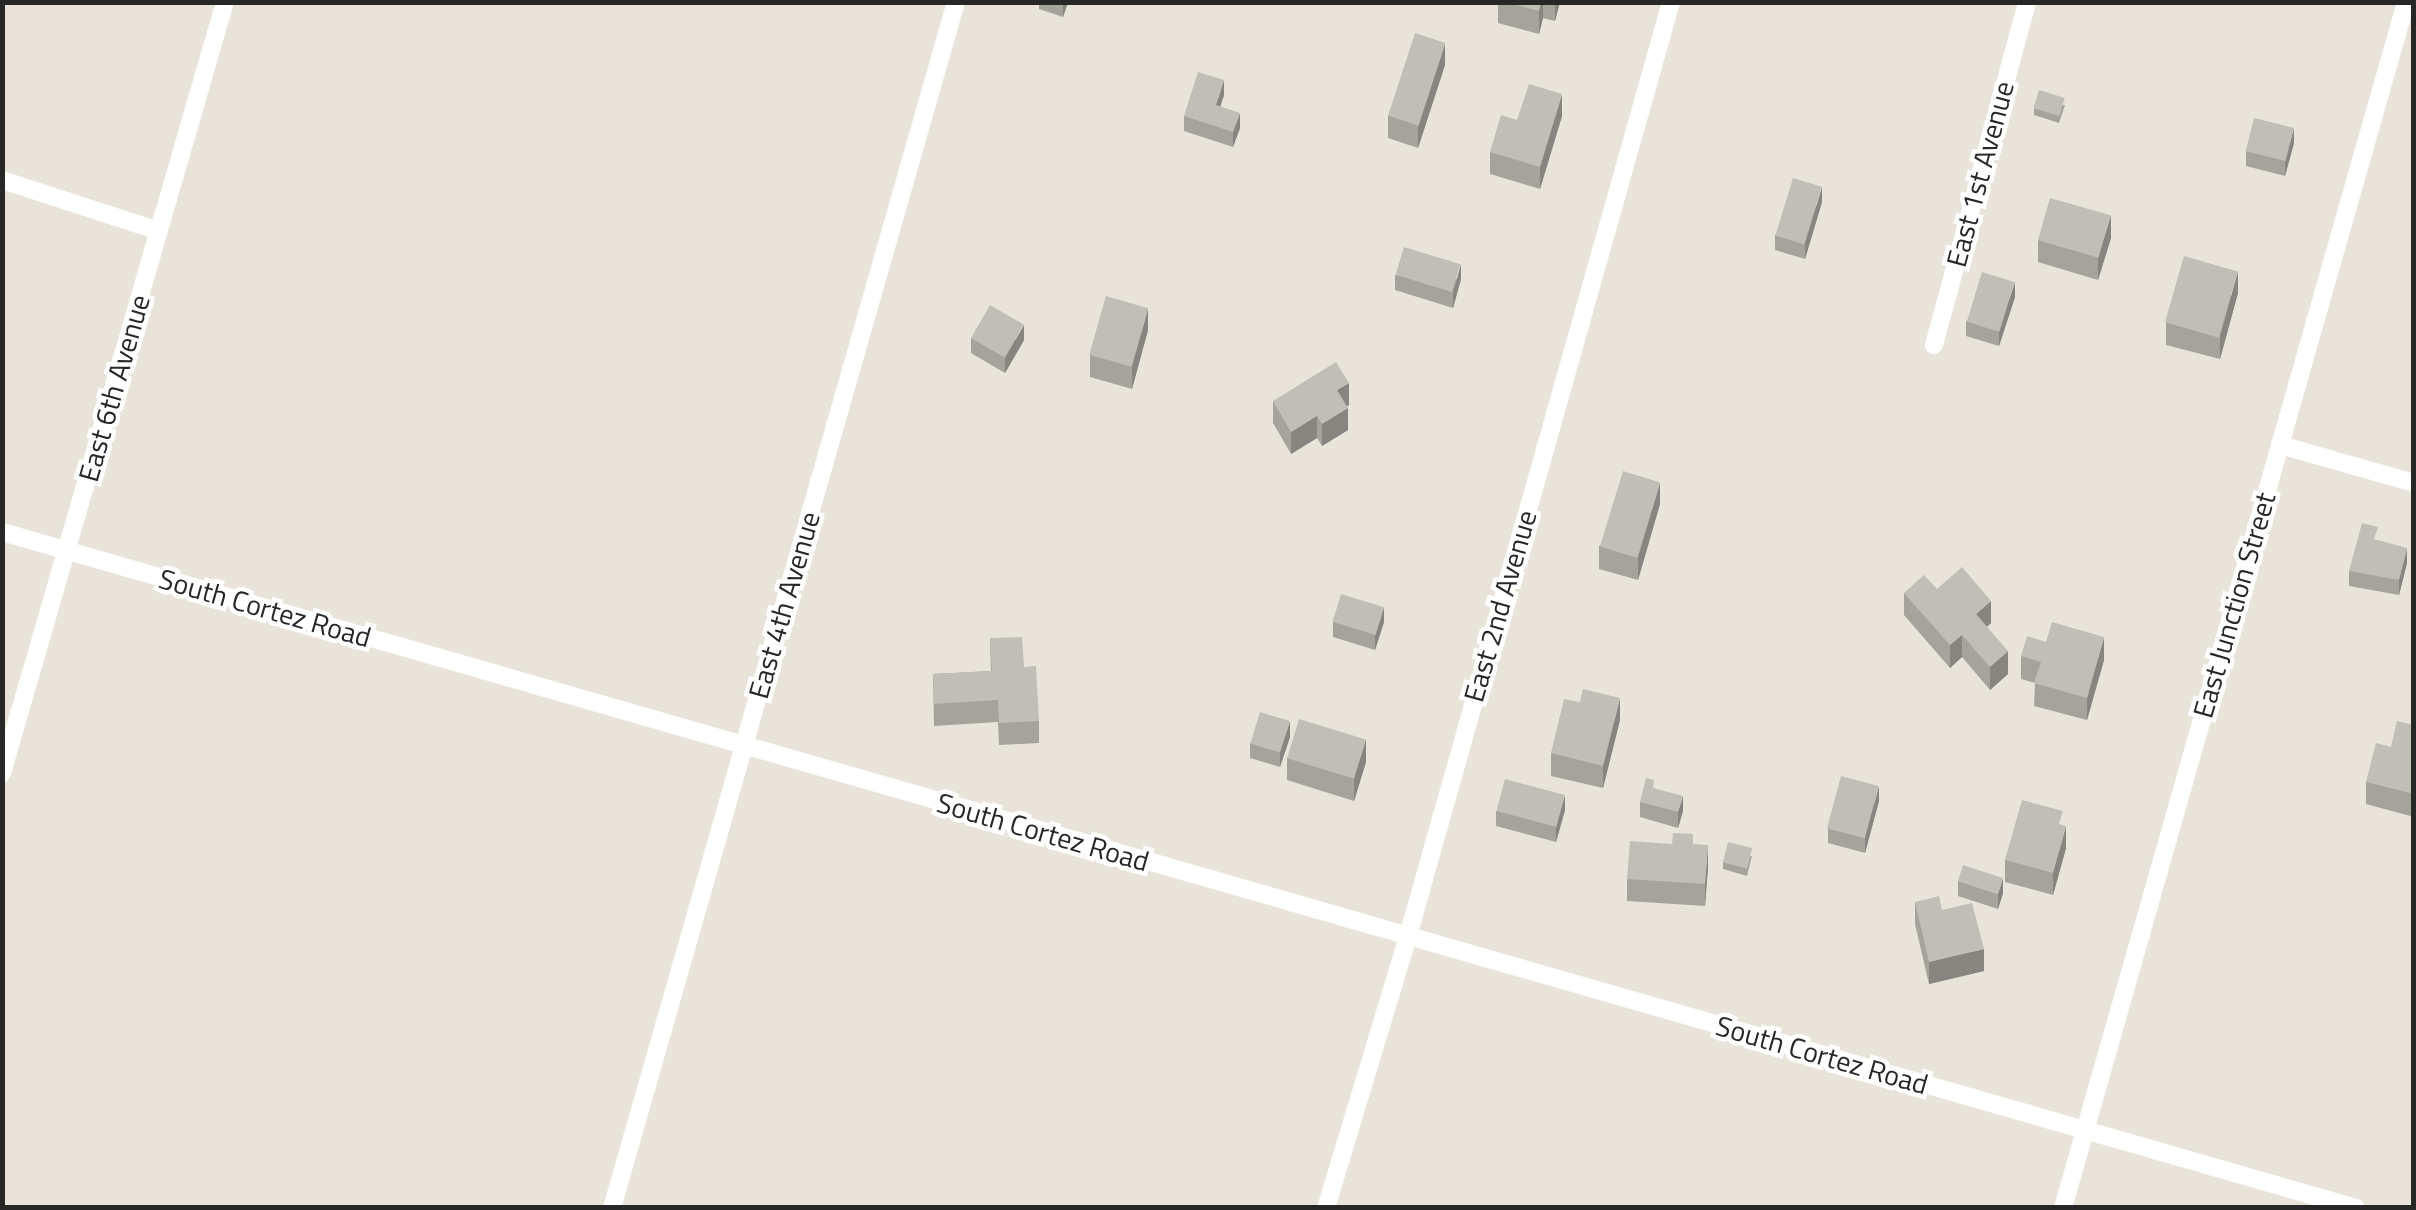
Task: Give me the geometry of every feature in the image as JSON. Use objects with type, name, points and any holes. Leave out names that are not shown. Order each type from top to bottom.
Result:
[{"type":"street","name":"East 6th Avenue","points":[[2,773],[225,2]]},
{"type":"street","name":"East 4th Avenue","points":[[612,1208],[956,2]]},
{"type":"street","name":"East 2nd Avenue","points":[[1326,1208],[1408,936],[1671,2]]},
{"type":"street","name":"East 1st Avenue","points":[[1934,345],[2026,2]]},
{"type":"street","name":"East Junction Street","points":[[2062,1208],[2406,2]]},
{"type":"street","points":[[2,180],[159,231]]},
{"type":"street","points":[[2280,445],[2414,483]]},
{"type":"street","name":"South Cortez Road","points":[[2,532],[2356,1208]]},
{"type":"building","points":[[1505,2],[1541,2],[1539,11]]},
{"type":"building","points":[[1415,33],[1445,43],[1419,126],[1388,116]]},
{"type":"building","points":[[1198,72],[1224,80],[1216,105],[1240,113],[1233,132],[1184,116]]},
{"type":"building","points":[[1529,84],[1562,94],[1540,167],[1490,152],[1501,115],[1517,120]]},
{"type":"building","points":[[2039,90],[2065,98],[2059,116],[2033,108]]},
{"type":"building","points":[[2254,118],[2294,128],[2286,161],[2246,151]]},
{"type":"building","points":[[1793,178],[1822,187],[1804,244],[1775,235]]},
{"type":"building","points":[[2050,198],[2111,215],[2098,258],[2038,240]]},
{"type":"building","points":[[1404,247],[1460,264],[1452,292],[1396,275]]},
{"type":"building","points":[[2184,256],[2238,271],[2219,338],[2165,322]]},
{"type":"building","points":[[1982,272],[2015,282],[1999,332],[1967,322]]},
{"type":"building","points":[[1106,296],[1148,308],[1131,367],[1089,355]]},
{"type":"building","points":[[990,305],[1024,324],[1005,357],[971,338]]},
{"type":"building","points":[[1336,362],[1349,383],[1337,390],[1348,408],[1322,424],[1317,416],[1291,432],[1273,401]]},
{"type":"building","points":[[1623,471],[1660,482],[1637,558],[1600,547]]},
{"type":"building","points":[[2362,523],[2378,527],[2374,539],[2407,548],[2399,580],[2349,571]]},
{"type":"building","points":[[1962,567],[1991,601],[1976,614],[2008,651],[1990,667],[1962,635],[1950,645],[1904,593],[1924,575],[1937,589]]},
{"type":"building","points":[[1341,594],[1384,607],[1376,635],[1333,622]]},
{"type":"building","points":[[2052,622],[2104,637],[2087,698],[2034,683],[2041,662],[2021,656],[2027,636],[2046,642]]},
{"type":"building","points":[[1022,637],[1024,667],[1036,666],[1039,721],[999,723],[998,700],[934,704],[933,674],[992,671],[990,638]]},
{"type":"building","points":[[1583,689],[1620,698],[1603,766],[1551,753],[1564,699],[1580,702]]},
{"type":"building","points":[[1260,712],[1290,721],[1280,753],[1250,744]]},
{"type":"building","points":[[1299,719],[1366,739],[1354,779],[1287,758]]},
{"type":"building","points":[[2397,721],[2414,725],[2414,794],[2366,782],[2376,743],[2391,747]]},
{"type":"building","points":[[1841,776],[1879,786],[1865,838],[1827,828]]},
{"type":"building","points":[[1646,778],[1654,780],[1653,788],[1683,796],[1678,812],[1640,802]]},
{"type":"building","points":[[1505,779],[1565,795],[1556,827],[1496,811]]},
{"type":"building","points":[[2022,800],[2063,811],[2059,824],[2066,826],[2053,873],[2005,860]]},
{"type":"building","points":[[1673,833],[1693,834],[1693,844],[1708,845],[1705,884],[1627,879],[1630,841],[1672,844]]},
{"type":"building","points":[[1728,842],[1752,848],[1747,868],[1723,862]]},
{"type":"building","points":[[1963,865],[2003,878],[1998,894],[1958,881]]},
{"type":"building","points":[[1939,896],[1942,910],[1972,903],[1984,949],[1929,962],[1915,902]]}]
